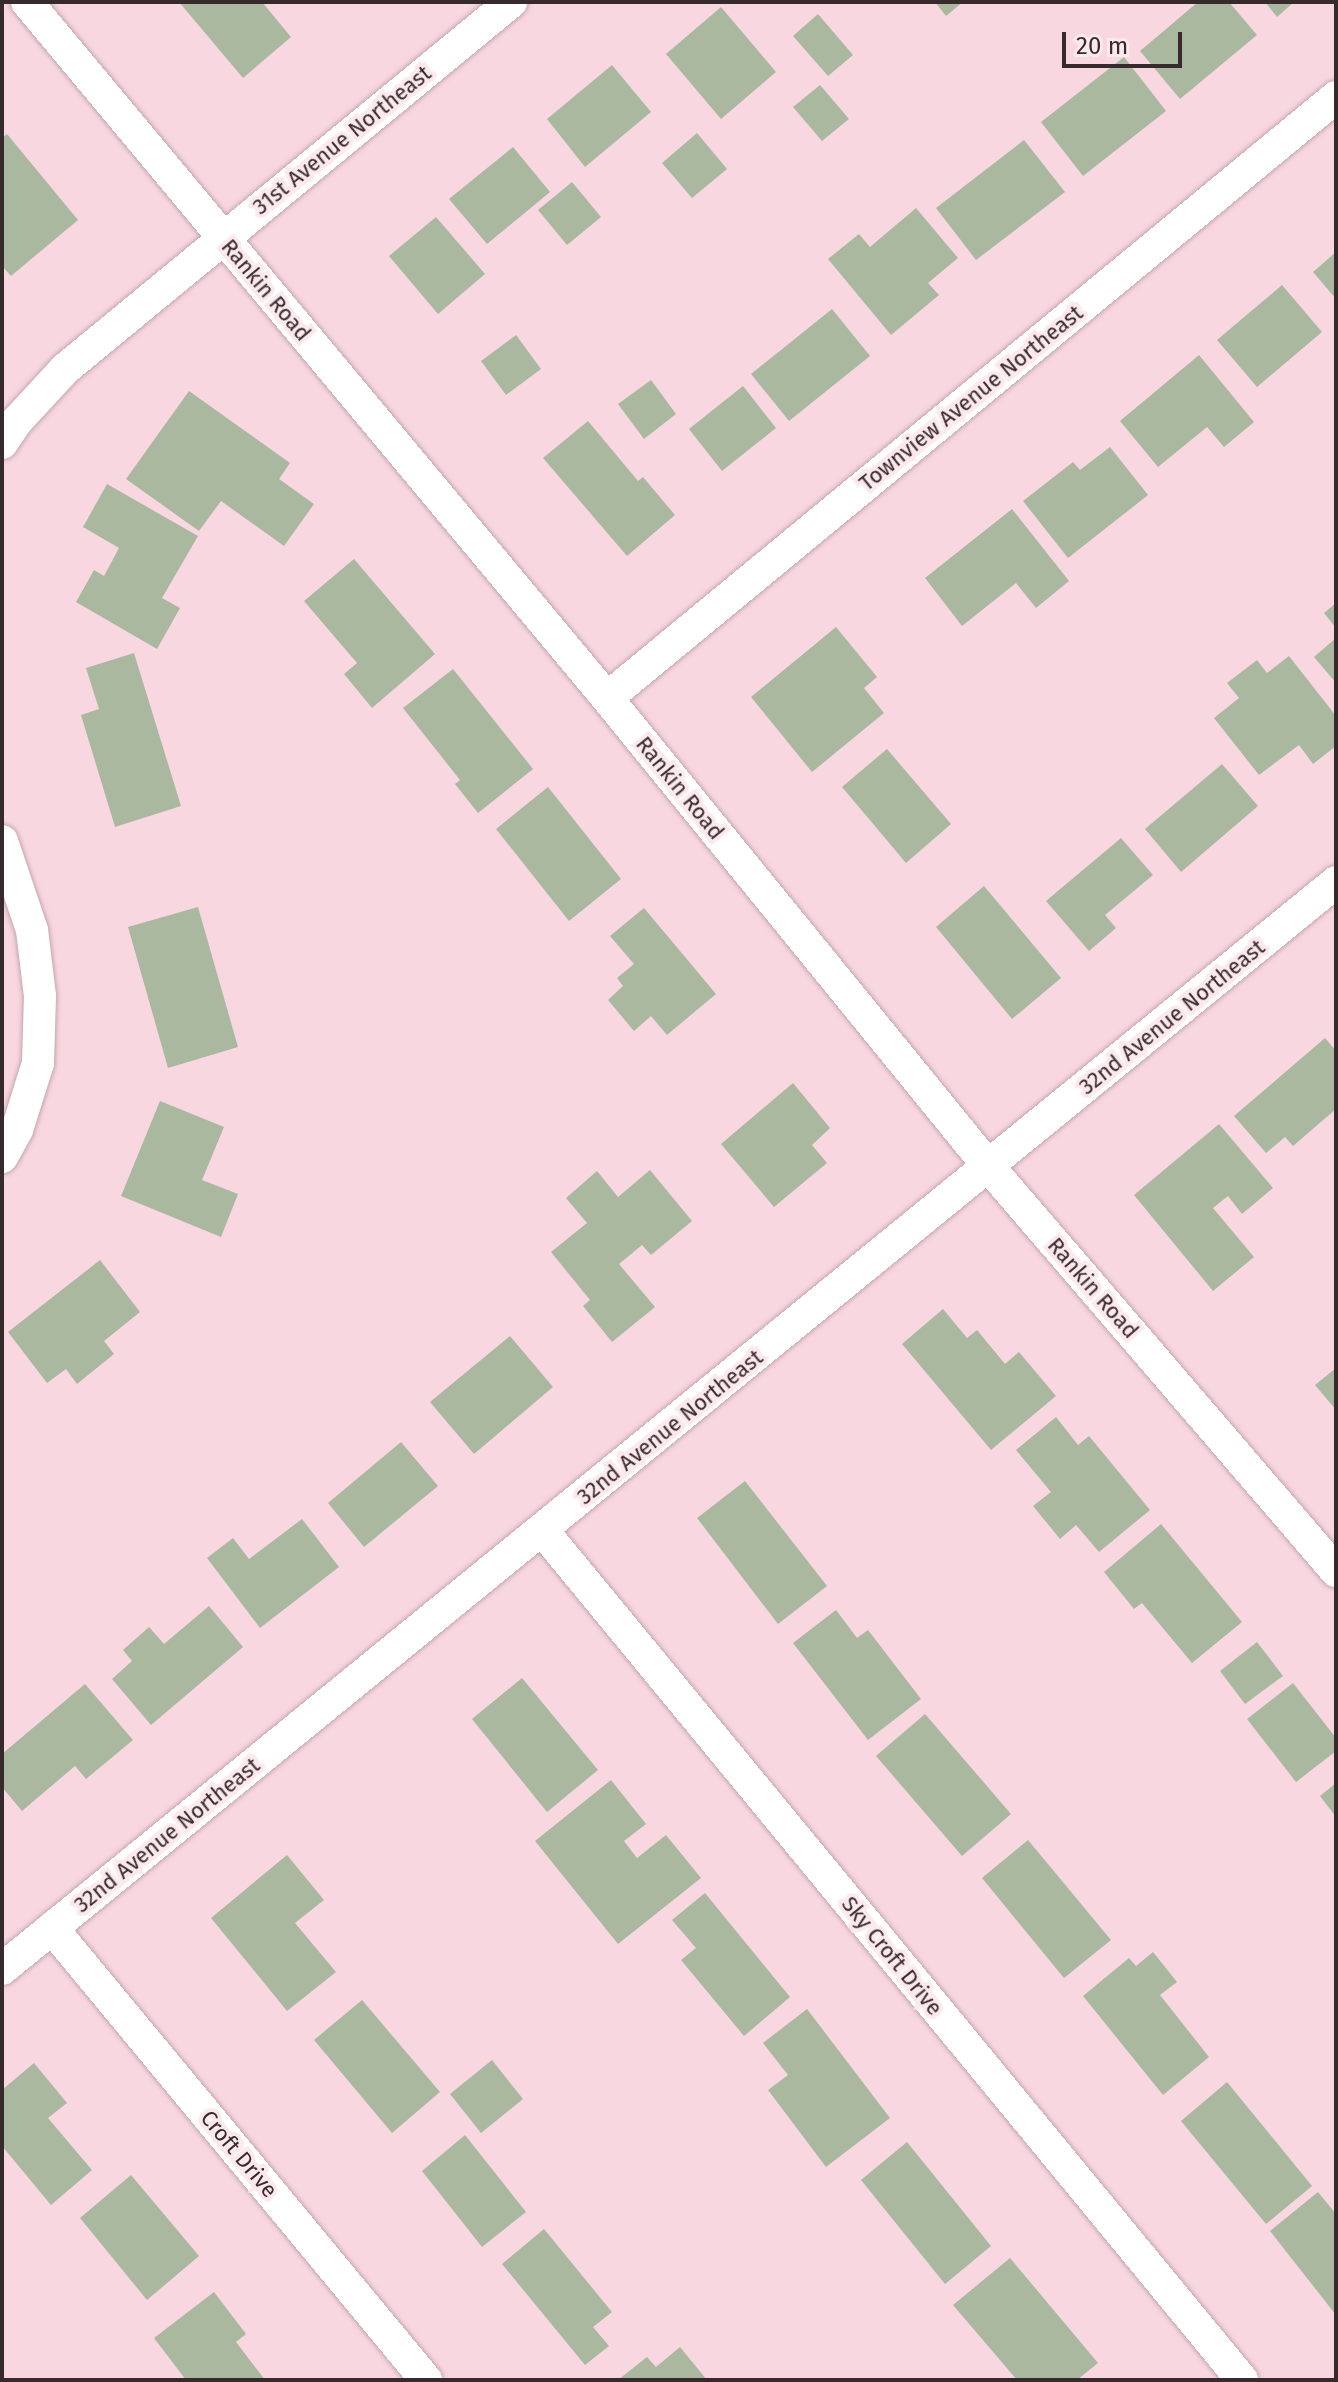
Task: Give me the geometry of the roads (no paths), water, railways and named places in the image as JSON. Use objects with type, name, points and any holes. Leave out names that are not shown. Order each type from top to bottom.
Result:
[{"type":"street","name":"Rankin Road","points":[[27,2],[607,698],[989,1167],[1336,1571]]},
{"type":"street","name":"31st Avenue Northeast","points":[[2,443],[17,421],[65,369],[511,2]]},
{"type":"street","name":"Townview Avenue Northeast","points":[[607,698],[1336,97]]},
{"type":"street","points":[[2,841],[32,930],[40,996],[38,1063],[17,1130],[2,1157]]},
{"type":"street","name":"32nd Avenue Northeast","points":[[2,1969],[1336,882]]},
{"type":"street","name":"Sky Croft Drive","points":[[543,1531],[1242,2380]]},
{"type":"street","name":"Croft Drive","points":[[52,1928],[426,2380]]}]
